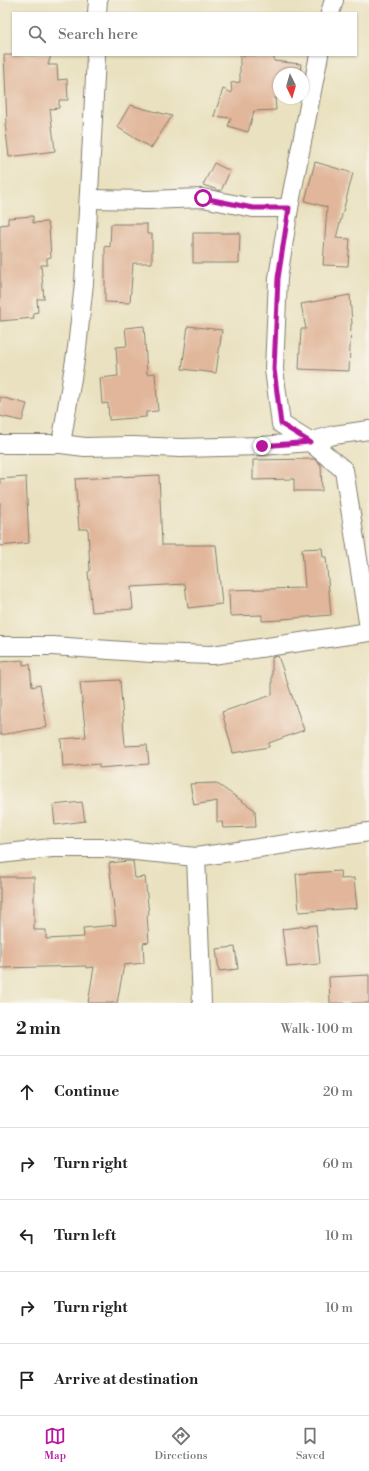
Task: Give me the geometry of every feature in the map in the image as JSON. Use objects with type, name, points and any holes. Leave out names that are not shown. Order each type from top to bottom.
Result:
[{"type":"street","points":[[97,12],[98,0]]},
{"type":"street","points":[[330,12],[334,0]]},
{"type":"street","points":[[61,444],[77,348],[84,283],[96,56]]},
{"type":"street","points":[[319,56],[289,208],[278,278],[274,369],[281,424],[310,442],[344,470],[369,628]]},
{"type":"street","points":[[89,198],[148,200],[203,198],[253,208],[289,208]]},
{"type":"street","points":[[0,444],[61,444],[85,447],[181,448],[262,446],[310,442],[334,435],[369,430]]},
{"type":"street","points":[[0,646],[53,646],[212,656],[369,632]]},
{"type":"street","points":[[0,854],[52,848],[105,848],[196,856],[369,832]]},
{"type":"street","points":[[196,856],[202,1003]]},
{"type":"building","points":[[4,55],[51,56],[48,65],[57,65],[58,80],[67,79],[68,100],[59,100],[59,108],[50,109],[55,151],[9,157],[5,123],[7,123]]},
{"type":"building","points":[[240,56],[274,56],[274,61],[301,64],[301,68],[273,68],[273,104],[276,104],[276,110],[254,111],[248,132],[228,126],[231,118],[214,116],[223,89],[232,93],[231,83],[240,82]]},
{"type":"building","points":[[130,105],[172,116],[151,148],[117,127]]},
{"type":"building","points":[[315,162],[353,173],[336,238],[350,239],[348,266],[323,265],[327,207],[305,201]]},
{"type":"building","points":[[214,163],[230,171],[221,191],[203,185]]},
{"type":"building","points":[[33,216],[33,223],[47,222],[49,227],[51,257],[47,258],[47,265],[41,265],[44,299],[37,299],[38,312],[33,313],[34,318],[0,321],[0,225],[8,224],[8,218]]},
{"type":"building","points":[[111,224],[147,224],[147,234],[152,234],[152,263],[133,263],[130,303],[105,302],[105,246],[110,247]]},
{"type":"building","points":[[193,233],[240,233],[239,263],[193,263]]},
{"type":"building","points":[[350,295],[352,324],[349,371],[299,369],[301,329],[306,329],[301,304]]},
{"type":"building","points":[[144,326],[147,374],[155,373],[158,411],[146,412],[146,417],[109,420],[108,403],[102,404],[100,378],[118,376],[116,347],[127,346],[125,328]]},
{"type":"building","points":[[188,326],[222,330],[216,373],[182,369]]},
{"type":"building","points":[[0,397],[27,404],[22,421],[0,416]]},
{"type":"building","points":[[314,459],[321,465],[322,491],[294,491],[294,479],[253,480],[253,460]]},
{"type":"building","points":[[159,475],[162,545],[216,545],[222,604],[188,608],[185,584],[131,587],[133,609],[92,612],[88,572],[90,571],[88,529],[79,529],[75,479]]},
{"type":"building","points":[[26,477],[29,543],[0,546],[0,479]]},
{"type":"building","points":[[322,548],[323,557],[326,557],[331,615],[262,621],[262,615],[230,616],[229,590],[305,588],[302,549]]},
{"type":"building","points":[[278,656],[304,730],[269,743],[269,747],[233,753],[222,712],[272,695],[272,657]]},
{"type":"building","points":[[23,660],[23,665],[30,664],[32,687],[40,685],[47,727],[0,735],[0,662]]},
{"type":"building","points":[[120,680],[125,746],[147,745],[149,764],[99,768],[99,764],[63,767],[61,739],[86,737],[80,682]]},
{"type":"building","points":[[216,783],[255,810],[256,827],[223,828],[222,822],[217,822],[217,801],[194,805],[190,784]]},
{"type":"building","points":[[82,802],[85,821],[55,825],[53,805]]},
{"type":"building","points":[[133,861],[135,878],[145,877],[149,915],[147,915],[149,942],[143,943],[144,963],[124,965],[117,1003],[88,1003],[94,967],[0,968],[0,877],[34,877],[34,930],[46,930],[46,939],[84,937],[83,928],[116,925],[109,863]]},
{"type":"building","points":[[340,871],[341,879],[354,878],[357,908],[299,912],[296,874]]},
{"type":"building","points":[[316,925],[320,964],[287,967],[282,929]]},
{"type":"building","points":[[235,947],[238,969],[219,971],[216,949]]},
{"type":"building","points":[[369,975],[369,1003],[330,1003],[329,977]]},
{"type":"route","points":[[203,198],[253,208],[289,208],[278,278],[274,369],[281,424],[310,442],[262,446]]}]
